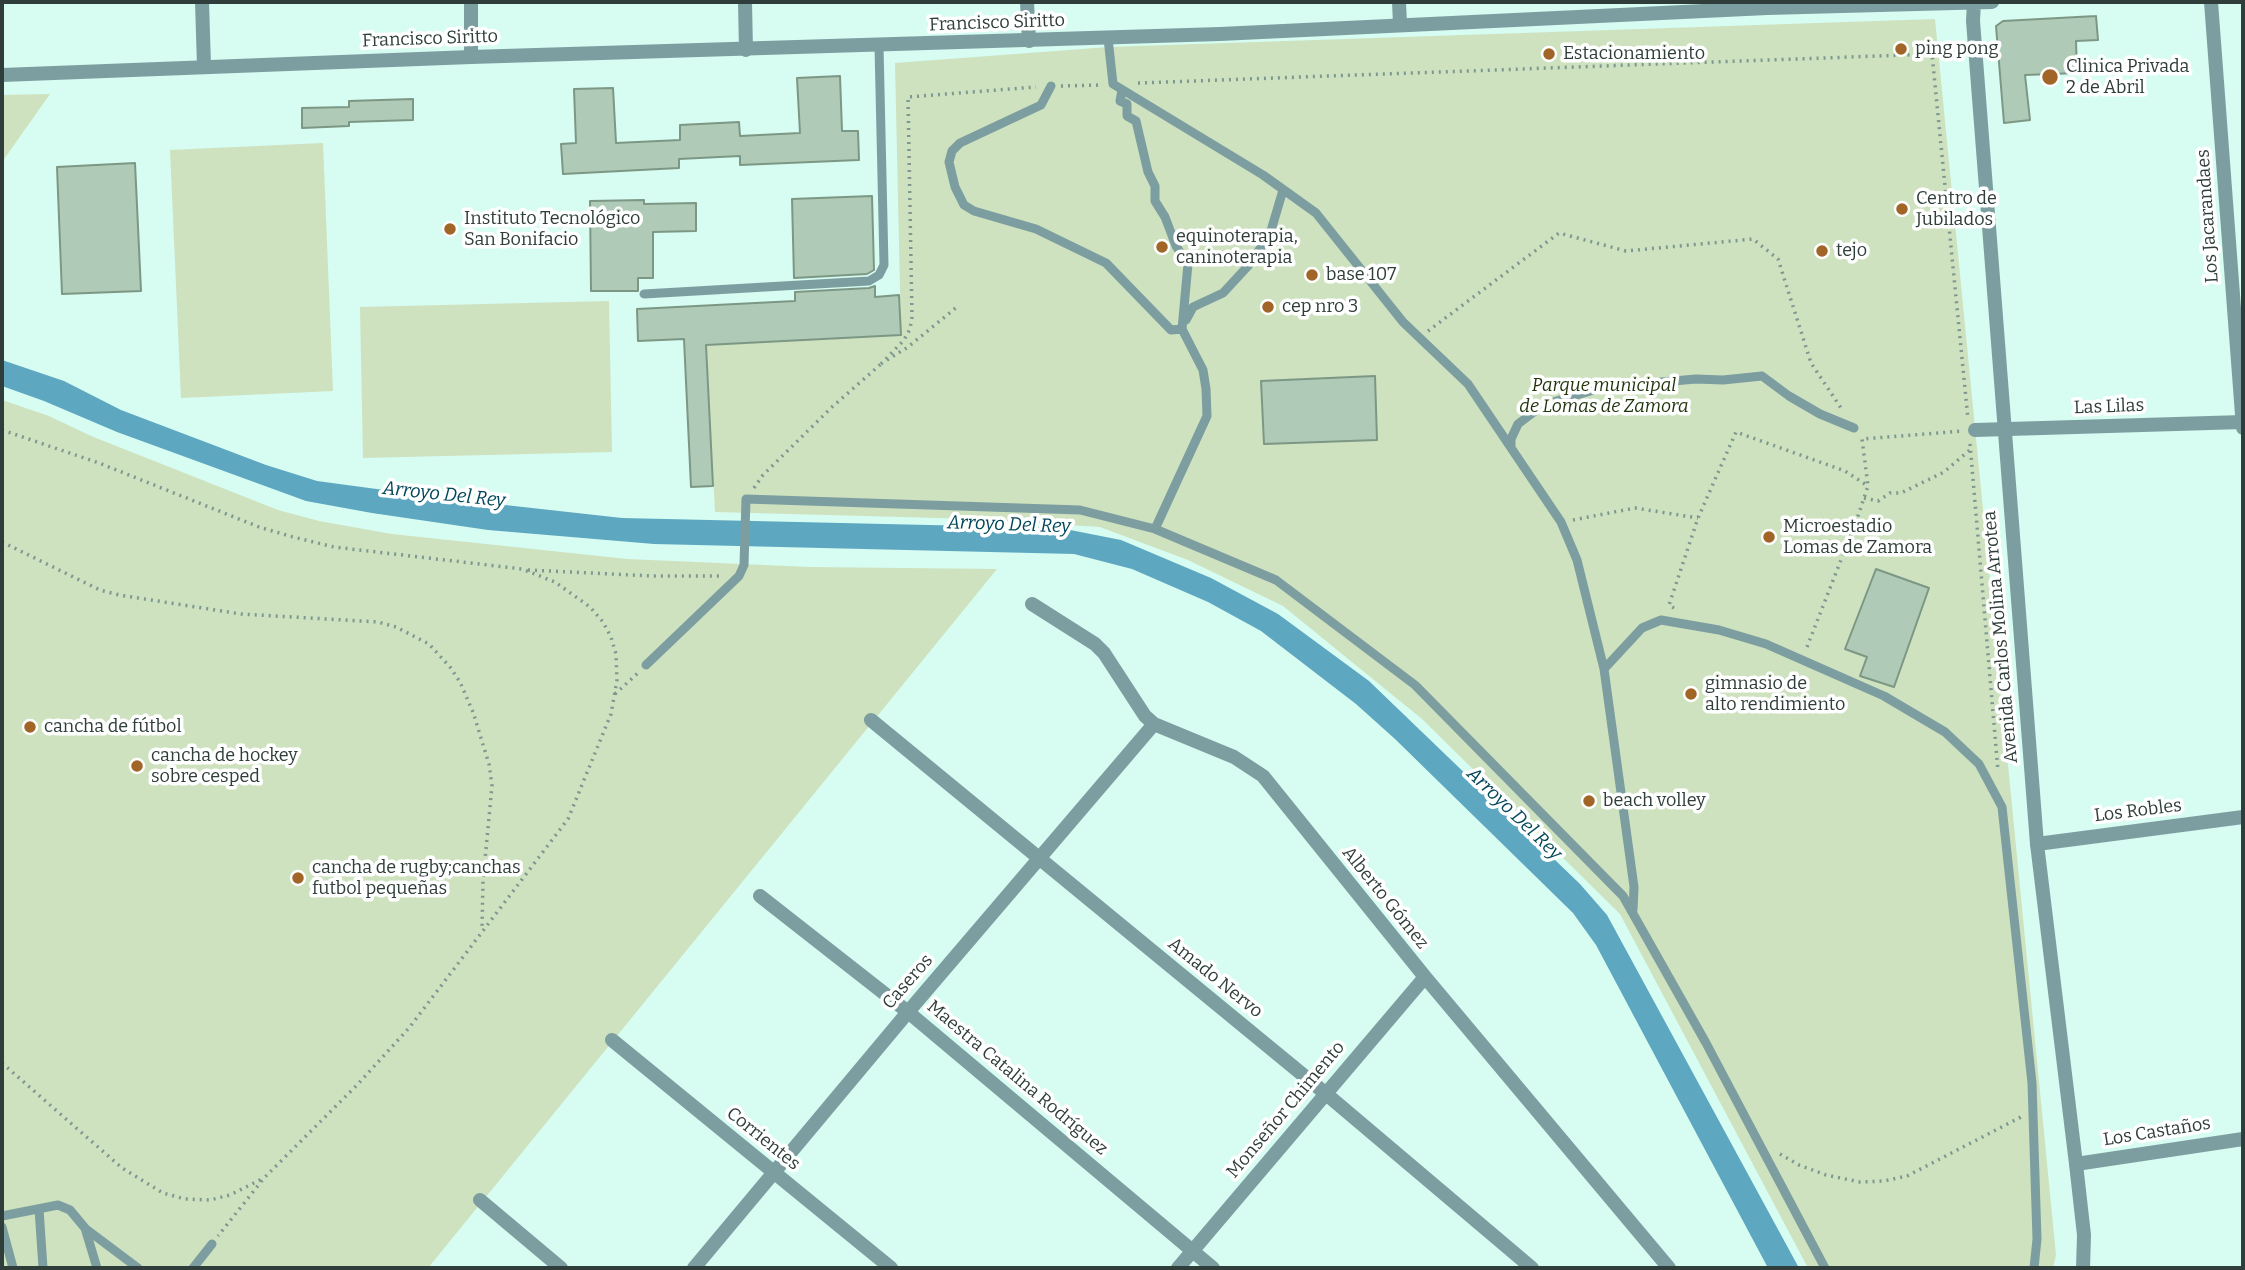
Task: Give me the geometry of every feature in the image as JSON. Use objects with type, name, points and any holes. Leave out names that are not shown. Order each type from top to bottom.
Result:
[{"type":"street","points":[[202,2],[204,66]]},
{"type":"street","points":[[471,2],[471,57]]},
{"type":"street","points":[[745,2],[746,50]]},
{"type":"street","points":[[1027,2],[1029,41]]},
{"type":"street","points":[[1399,2],[1400,24]]},
{"type":"street","name":"Avenida Carlos Molina Arrotea","points":[[1974,2],[1973,22],[2037,844],[2084,1235],[2083,1268]]},
{"type":"street","name":"Francisco Siritto","points":[[2,75],[471,57],[1108,38],[1767,5],[1992,2]]},
{"type":"street","name":"Los Jacarandaes","points":[[2211,2],[2243,428]]},
{"type":"street","name":"Las Lilas","points":[[1975,430],[2243,422]]},
{"type":"street","name":"Alberto Gómez","points":[[1032,604],[1095,644],[1104,653],[1145,716],[1154,724],[1234,757],[1263,776],[1424,978],[1667,1268]]},
{"type":"street","name":"Amado Nervo","points":[[871,720],[1325,1093],[1532,1268]]},
{"type":"street","name":"Caseros","points":[[694,1268],[1154,724]]},
{"type":"street","name":"Los Robles","points":[[2037,844],[2243,817]]},
{"type":"street","name":"Maestra Catalina Rodríguez","points":[[760,896],[908,1012],[1213,1268]]},
{"type":"street","name":"Monseñor Chimento","points":[[1178,1268],[1424,978]]},
{"type":"street","name":"Corrientes","points":[[612,1040],[891,1268]]},
{"type":"street","name":"Los Castaños","points":[[2076,1164],[2243,1139]]},
{"type":"street","points":[[480,1200],[561,1268]]},
{"type":"lane","points":[[1108,38],[1120,102],[1127,104],[1127,116],[1136,121],[1148,172],[1155,186],[1155,201],[1166,216],[1176,246],[1188,264],[1182,329],[1203,370],[1208,416],[1155,529]]},
{"type":"lane","points":[[644,294],[869,281],[879,275],[884,265],[880,46]]},
{"type":"lane","points":[[1051,86],[1041,104],[960,143],[952,151],[949,162],[954,187],[964,205],[974,211],[1036,229],[1106,263],[1171,330],[1182,329]]},
{"type":"lane","points":[[1117,87],[1316,212],[1403,322],[1468,384],[1561,522],[1577,560],[1604,669],[1634,887],[1633,910]]},
{"type":"lane","points":[[1182,329],[1193,307],[1223,293],[1248,267],[1270,234],[1283,190]]},
{"type":"lane","points":[[1511,447],[1511,439],[1518,424],[1543,405],[1604,387],[1696,379],[1723,380],[1762,376],[1820,414],[1854,428]]},
{"type":"lane","points":[[646,665],[739,576],[744,565],[746,503],[1067,509],[1121,519],[1155,529],[1276,580],[1399,671],[1440,709],[1623,896],[1633,910],[1825,1268]]},
{"type":"lane","points":[[1604,669],[1642,628],[1661,620],[1719,630],[1766,644],[1884,696],[1945,732],[1979,764],[2002,807],[2032,1096],[2037,1239],[2034,1268]]},
{"type":"lane","points":[[2,1216],[58,1205],[70,1210],[85,1228],[138,1268]]},
{"type":"lane","points":[[39,1209],[43,1268]]},
{"type":"lane","points":[[2,1227],[13,1268]]},
{"type":"lane","points":[[85,1228],[97,1268]]},
{"type":"lane","points":[[193,1268],[212,1244]]},
{"type":"lane","points":[[2,1259],[13,1268]]},
{"type":"path","points":[[746,503],[763,475],[832,407],[881,364],[904,340],[910,329],[912,317],[908,97],[1051,86],[1117,87],[1932,54]]},
{"type":"path","points":[[1419,337],[1559,233],[1626,251],[1753,240],[1778,259],[1811,363],[1854,428]]},
{"type":"path","points":[[881,364],[908,347],[958,306]]},
{"type":"path","points":[[2,430],[99,463],[259,527],[334,547],[522,569],[653,576],[739,576]]},
{"type":"path","points":[[1802,659],[1868,486],[1862,439],[1975,430]]},
{"type":"path","points":[[1682,612],[1669,605],[1698,518],[1736,432],[1845,471],[1868,486]]},
{"type":"path","points":[[1864,498],[1878,501],[1889,494],[1901,493],[1944,472],[1971,449]]},
{"type":"path","points":[[1561,522],[1635,508],[1698,518]]},
{"type":"path","points":[[2,541],[100,590],[119,596],[241,614],[378,622],[396,627],[429,644],[460,682],[473,712],[489,764],[492,786],[483,881],[482,930]]},
{"type":"path","points":[[212,1244],[264,1178],[409,1028],[568,819],[611,714],[617,680],[616,654],[603,622],[590,607],[555,582],[522,569]]},
{"type":"path","points":[[614,696],[646,665]]},
{"type":"path","points":[[2,1063],[122,1168],[163,1193],[185,1199],[210,1200],[230,1195],[264,1178]]},
{"type":"path","points":[[1761,1147],[1826,1175],[1860,1182],[1884,1181],[1908,1176],[2012,1123],[2027,1113],[2032,1096]]},
{"type":"green space","name":"Parque municipal de Lomas de Zamora","points":[[1935,19],[2056,1255],[2053,1268],[1808,1268],[1620,914],[1422,719],[1283,606],[1188,560],[1100,527],[975,519],[715,512],[706,345],[901,334],[895,63],[1109,47]]},
{"type":"green space","points":[[50,94],[2,162],[2,95]]},
{"type":"green space","points":[[323,143],[333,391],[181,398],[170,150]]},
{"type":"green space","points":[[609,301],[612,452],[363,458],[360,307]]},
{"type":"green space","points":[[2,400],[49,416],[91,436],[278,510],[319,521],[392,534],[627,559],[810,567],[997,569],[428,1268],[2,1268]]},
{"type":"water","points":[[2,360],[64,381],[121,410],[266,465],[317,481],[622,518],[1060,528],[1121,540],[1211,578],[1278,614],[1369,681],[1580,884],[1607,915],[1799,1268],[1768,1268],[1596,945],[1573,913],[1356,704],[1261,631],[1208,602],[1132,569],[1074,554],[654,544],[488,530],[306,501],[117,432],[2,386]]},
{"type":"building","name":"Clinica Privada 2 de Abril","points":[[2096,16],[2098,40],[2076,41],[2077,73],[2025,75],[2030,120],[2004,123],[1996,26],[2003,21]]},
{"type":"building","points":[[840,76],[842,131],[858,131],[859,160],[740,165],[740,156],[679,159],[679,168],[563,174],[561,144],[576,143],[574,89],[613,88],[616,143],[680,140],[680,125],[739,122],[740,136],[800,133],[797,78]]},
{"type":"building","points":[[413,99],[413,120],[349,122],[349,126],[302,128],[302,108],[349,107],[349,101]]},
{"type":"building","points":[[135,163],[141,291],[62,294],[57,167]]},
{"type":"building","points":[[872,196],[874,270],[867,274],[794,278],[792,199]]},
{"type":"building","points":[[644,200],[644,204],[696,203],[696,231],[653,232],[653,278],[638,278],[638,291],[591,291],[590,201]]},
{"type":"building","points":[[875,286],[875,297],[899,295],[901,335],[706,345],[713,486],[691,487],[684,339],[638,341],[637,309],[795,301],[795,292]]},
{"type":"building","points":[[1375,376],[1377,440],[1264,444],[1261,381]]},
{"type":"building","points":[[1876,569],[1929,588],[1894,687],[1860,676],[1867,657],[1845,649]]},
{"type":"place","name":"ping pong","points":[[1901,49]]},
{"type":"place","name":"Estacionamiento","points":[[1549,54]]},
{"type":"place","name":"Clinica Privada 2 de Abril","points":[[2050,77]]},
{"type":"place","name":"Centro de Jubilados","points":[[1902,209]]},
{"type":"place","name":"Instituto Tecnológico San Bonifacio","points":[[450,229]]},
{"type":"place","name":"equinoterapia, caninoterapia","points":[[1162,247]]},
{"type":"place","name":"tejo","points":[[1822,251]]},
{"type":"place","name":"base 107","points":[[1312,275]]},
{"type":"place","name":"cep nro 3","points":[[1268,307]]},
{"type":"place","name":"Microestadio Lomas de Zamora","points":[[1769,537]]},
{"type":"place","name":"gimnasio de alto rendimiento","points":[[1691,694]]},
{"type":"place","name":"cancha de fútbol","points":[[30,727]]},
{"type":"place","name":"cancha de hockey sobre cesped","points":[[137,766]]},
{"type":"place","name":"beach volley","points":[[1589,801]]},
{"type":"place","name":"cancha de rugby;canchas futbol pequeñas","points":[[298,878]]},
{"type":"water label","name":"Arroyo Del Rey","points":[[444,495]]},
{"type":"water label","name":"Arroyo Del Rey","points":[[1009,525]]},
{"type":"water label","name":"Arroyo Del Rey","points":[[1514,814]]}]
